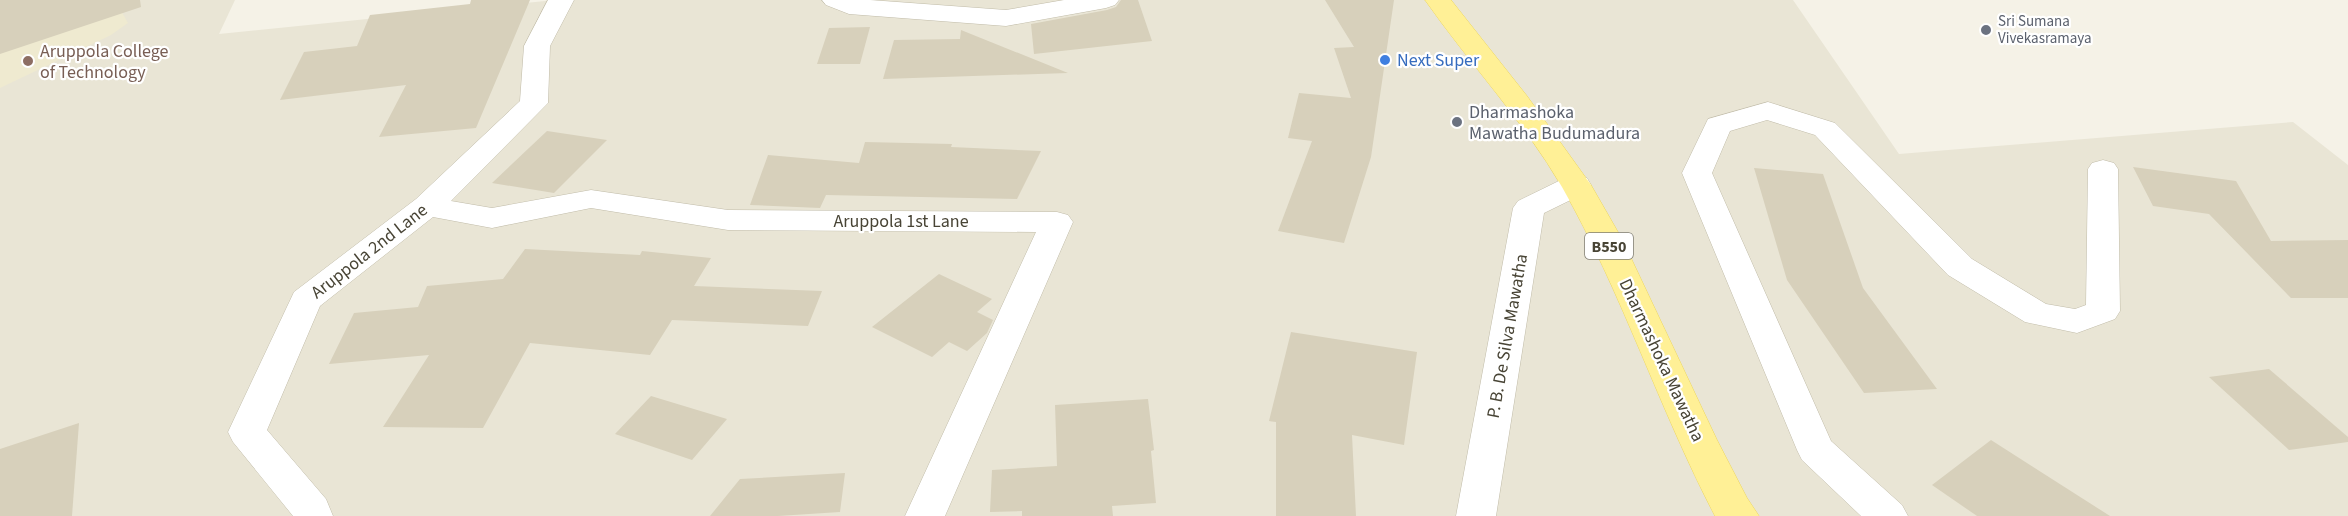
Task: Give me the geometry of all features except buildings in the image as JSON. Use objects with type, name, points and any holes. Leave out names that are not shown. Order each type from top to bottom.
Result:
[{"type":"main road","name":"Dharmashoka Mawatha","points":[[1438,0],[1517,102],[1576,185],[1606,239],[1698,440],[1732,509],[1739,516]]},
{"type":"street","name":"Aruppola 2nd Lane","points":[[313,516],[312,510],[247,432],[306,300],[427,206],[534,103],[537,46],[561,0]]},
{"type":"street","points":[[835,0],[849,6],[1006,18],[1106,0]]},
{"type":"street","points":[[1888,516],[1816,450],[1697,173],[1718,126],[1768,111],[1825,129],[1960,267],[2037,314],[2077,321],[2103,310],[2103,169]]},
{"type":"street","name":"P. B. De Silva Mawatha","points":[[1476,516],[1529,208],[1576,185]]},
{"type":"street","name":"Aruppola 1st Lane","points":[[427,206],[492,218],[591,199],[728,220],[1057,222],[926,516]]},
{"type":"shaded area","points":[[0,0],[235,0],[219,34],[555,0],[1793,0],[1899,154],[2293,122],[2348,165],[2348,516],[0,516]]},
{"type":"shaded area","name":"Aruppola College of Technology","points":[[0,0],[115,0],[128,23],[111,35],[0,88]]},
{"type":"place","name":"Sri Sumana Vivekasramaya","points":[[1986,30]]},
{"type":"place","name":"Next Super","points":[[1385,60]]},
{"type":"place","name":"Aruppola College of Technology","points":[[28,61]]},
{"type":"place","name":"Dharmashoka Mawatha Budumadura","points":[[1457,122]]}]
